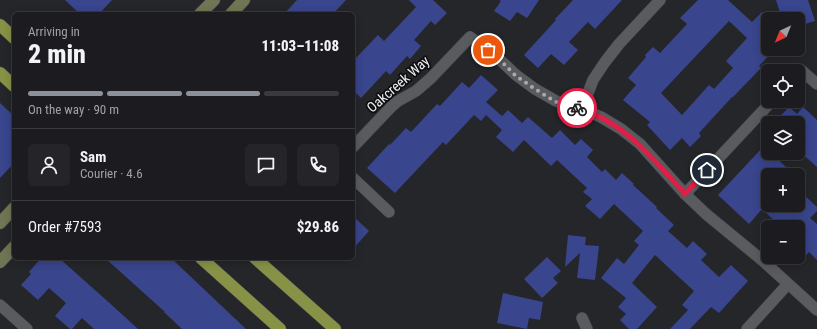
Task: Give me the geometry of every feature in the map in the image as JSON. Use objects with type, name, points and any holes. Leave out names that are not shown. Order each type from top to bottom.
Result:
[{"type":"main road","points":[[202,12],[214,0]]},
{"type":"main road","points":[[233,12],[244,0]]},
{"type":"main road","points":[[0,26],[12,36]]},
{"type":"main road","points":[[1,76],[12,84]]},
{"type":"main road","points":[[0,223],[12,210]]},
{"type":"main road","points":[[0,262],[12,249]]},
{"type":"main road","points":[[203,260],[280,329]]},
{"type":"main road","points":[[257,260],[335,329]]},
{"type":"street","points":[[582,109],[593,80],[605,62],[619,44],[660,0]]},
{"type":"street","name":"Oakcreek Way","points":[[355,145],[391,107],[398,101],[416,91],[431,78],[470,37],[497,57],[516,76],[556,102],[582,109],[601,117],[628,134],[640,144],[685,194],[706,214],[762,260],[817,310]]},
{"type":"street","points":[[805,74],[817,84]]},
{"type":"street","points":[[685,194],[765,108]]},
{"type":"street","points":[[355,180],[388,212]]},
{"type":"street","points":[[747,329],[788,284]]},
{"type":"street","points":[[0,305],[27,329]]},
{"type":"street","points":[[582,318],[587,329]]},
{"type":"building","points":[[65,0],[112,0],[101,12],[78,12]]},
{"type":"building","points":[[297,0],[346,0],[335,12],[286,12]]},
{"type":"building","points":[[409,0],[433,0],[447,13],[435,25],[431,21],[414,40],[421,46],[410,59],[407,56],[390,75],[386,71],[361,98],[355,92],[355,59],[378,35],[384,41],[416,7]]},
{"type":"building","points":[[499,0],[539,0],[527,18],[517,12],[510,21],[494,11],[501,1]]},
{"type":"building","points":[[573,0],[622,0],[595,29],[588,22],[569,42],[578,50],[564,65],[551,54],[538,68],[524,55]]},
{"type":"building","points":[[698,0],[728,0],[752,22],[761,13],[761,56],[768,56],[759,66],[761,68],[699,133],[701,136],[690,147],[682,138],[670,150],[647,125],[650,122],[623,100],[636,85],[628,78],[646,57],[645,55],[653,47],[660,53],[687,24],[680,18]],"holes":[[[729,21],[747,38],[726,61],[733,68],[714,89],[709,85],[682,115],[661,93]]]},
{"type":"building","points":[[776,0],[808,0],[815,21],[805,24],[805,12],[780,12]]},
{"type":"building","points":[[481,75],[498,90],[486,102],[502,116],[508,110],[522,123],[528,117],[552,138],[560,130],[575,145],[581,139],[593,150],[587,157],[602,172],[605,169],[616,180],[622,173],[674,225],[668,231],[687,248],[693,241],[707,254],[701,260],[719,277],[731,265],[748,281],[719,313],[711,307],[690,329],[670,329],[688,310],[682,305],[694,291],[655,255],[632,283],[657,307],[637,329],[629,329],[620,320],[626,314],[618,307],[626,298],[601,278],[617,258],[624,264],[639,245],[634,241],[643,231],[614,204],[600,219],[585,206],[592,199],[583,192],[587,188],[557,160],[551,166],[524,140],[513,152],[496,137],[502,130],[486,115],[481,121],[474,115],[446,145],[443,142],[395,193],[367,168],[406,128],[411,132],[437,104],[440,106],[462,82],[469,88]]},
{"type":"building","points":[[0,103],[12,114],[12,165],[0,178]]},
{"type":"building","points":[[788,108],[797,114],[802,108],[804,108],[817,120],[817,167],[805,156],[805,116],[781,116]]},
{"type":"building","points":[[761,149],[761,160],[778,160],[787,168],[761,168],[761,210],[749,224],[718,195]]},
{"type":"building","points":[[805,196],[817,207],[817,211],[810,218],[817,224],[817,260],[809,252],[805,256],[805,220],[774,220],[765,212],[805,212]]},
{"type":"building","points":[[355,218],[369,231],[355,247]]},
{"type":"building","points":[[568,235],[586,237],[585,245],[599,246],[595,280],[577,278],[580,253],[565,267]]},
{"type":"building","points":[[547,257],[561,271],[553,278],[558,283],[542,298],[524,279]]},
{"type":"building","points":[[39,260],[61,260],[138,329],[94,329],[82,318],[72,329],[70,329],[55,316],[66,303],[49,288],[38,300],[21,285],[31,274],[29,272]]},
{"type":"building","points":[[107,260],[173,260],[246,329],[182,329]]},
{"type":"building","points":[[503,293],[543,302],[540,320],[529,318],[527,329],[497,323]]},
{"type":"way so far","points":[[488,50],[516,76],[535,89],[556,102],[577,108]]},
{"type":"route","points":[[577,108],[601,117],[640,144],[685,194],[707,170]]}]
